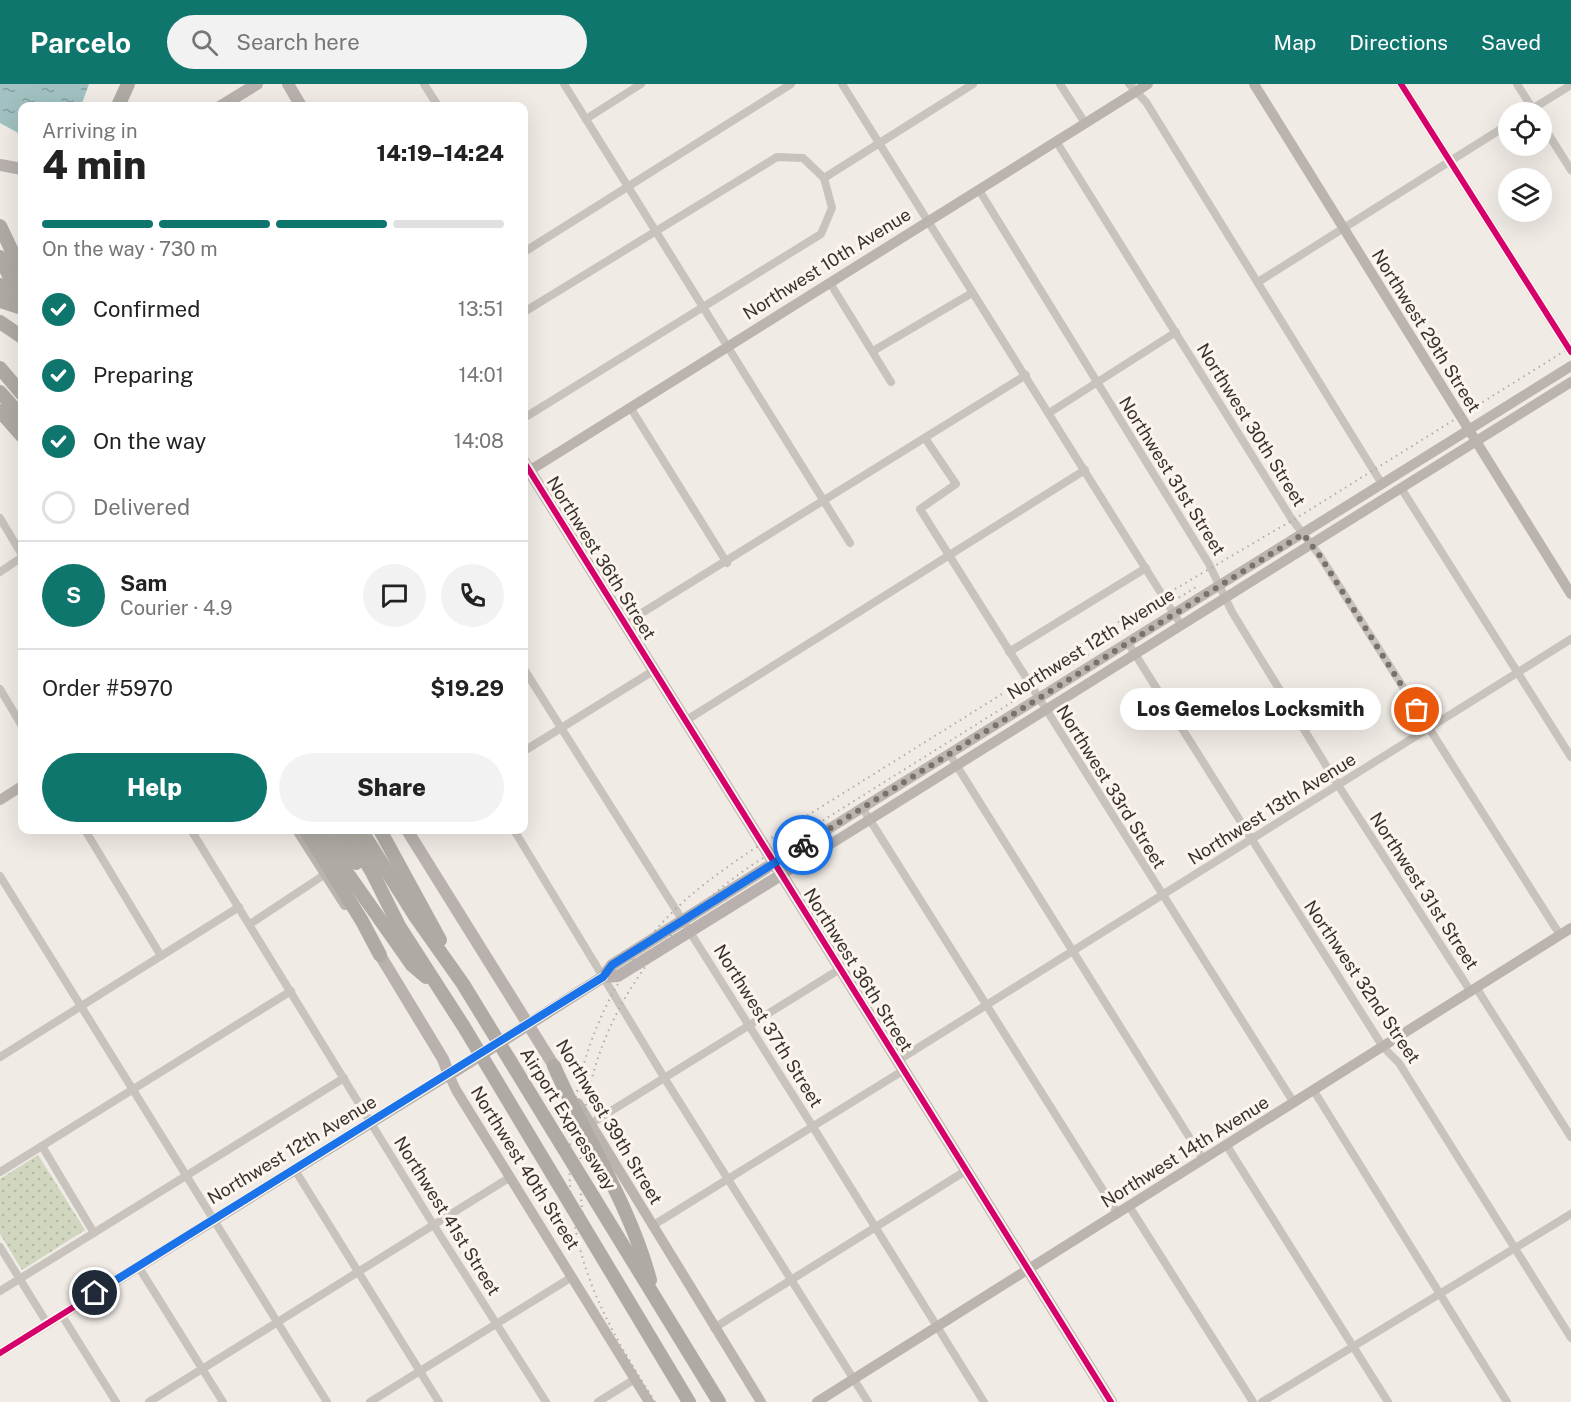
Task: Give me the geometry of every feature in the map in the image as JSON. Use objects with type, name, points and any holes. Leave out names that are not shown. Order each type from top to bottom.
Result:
[{"type":"highway","points":[[120,102],[128,84]]},
{"type":"highway","points":[[0,226],[18,264]]},
{"type":"highway","points":[[0,257],[18,293]]},
{"type":"highway","points":[[0,285],[18,298]]},
{"type":"highway","points":[[0,301],[18,307]]},
{"type":"highway","points":[[0,322],[18,334]]},
{"type":"highway","points":[[0,368],[18,389]]},
{"type":"highway","points":[[0,392],[18,412]]},
{"type":"highway","points":[[0,411],[18,431]]},
{"type":"highway","points":[[308,834],[362,921],[380,956]]},
{"type":"highway","points":[[320,834],[412,965],[439,988]]},
{"type":"highway","points":[[337,834],[464,1027],[689,1402]]},
{"type":"highway","points":[[348,834],[372,872],[399,926]]},
{"type":"highway","name":"Airport Expressway","points":[[364,834],[415,916],[463,984],[719,1402]]},
{"type":"highway","points":[[382,834],[463,984]]},
{"type":"highway","points":[[554,1066],[624,1212],[645,1260],[655,1296]]},
{"type":"highway","points":[[651,1341],[679,1402]]},
{"type":"main road","points":[[228,102],[257,84]]},
{"type":"main road","points":[[288,84],[299,102]]},
{"type":"main road","name":"Northwest 10th Avenue","points":[[528,467],[630,407],[930,221],[1085,123],[1133,88],[1148,84]]},
{"type":"main road","name":"Northwest 29th Street","points":[[1254,84],[1571,594]]},
{"type":"main road","points":[[1401,84],[1571,352]]},
{"type":"main road","points":[[0,165],[18,168]]},
{"type":"main road","name":"Northwest 12th Avenue","points":[[0,1353],[449,1075],[603,977],[612,965],[1571,366]]},
{"type":"main road","name":"Northwest 12th Avenue","points":[[603,977],[618,976],[690,933],[1571,382]]},
{"type":"main road","points":[[1401,488],[1405,477],[1424,465],[1432,453]]},
{"type":"main road","name":"Northwest 36th Street","points":[[528,474],[1111,1402]]},
{"type":"main road","points":[[1347,522],[1359,507],[1380,492],[1382,484]]},
{"type":"main road","points":[[0,800],[18,789]]},
{"type":"main road","name":"Northwest 40th Street","points":[[299,834],[324,875],[380,956],[443,1059],[456,1090],[509,1178],[649,1402]]},
{"type":"main road","name":"Northwest 39th Street","points":[[409,834],[761,1402]]},
{"type":"main road","name":"Northwest 14th Avenue","points":[[817,1402],[1571,928]]},
{"type":"street","points":[[424,84],[435,102]]},
{"type":"street","points":[[564,84],[704,305],[850,543]]},
{"type":"street","points":[[586,119],[641,84]]},
{"type":"street","points":[[528,247],[630,187],[791,84]]},
{"type":"street","points":[[842,84],[930,221],[972,293],[1026,375],[1181,625]]},
{"type":"street","points":[[824,178],[973,84]]},
{"type":"street","points":[[1060,84],[1085,123]]},
{"type":"street","points":[[1517,84],[1526,102]]},
{"type":"street","points":[[1545,102],[1571,86]]},
{"type":"street","points":[[1133,88],[1146,102],[1382,484]]},
{"type":"street","points":[[1258,282],[1498,131]]},
{"type":"street","points":[[1552,140],[1571,170]]},
{"type":"street","name":"Northwest 30th Street","points":[[1056,141],[1303,534],[1560,935]]},
{"type":"street","points":[[528,309],[777,157],[803,158],[824,178],[831,208],[821,234],[528,415]]},
{"type":"street","name":"Northwest 31st Street","points":[[979,190],[1338,785],[1571,1137]]},
{"type":"street","points":[[831,283],[891,382]]},
{"type":"street","points":[[873,351],[972,293]]},
{"type":"street","points":[[1049,412],[1097,384],[1176,332]]},
{"type":"street","points":[[624,624],[727,563],[1026,375]]},
{"type":"street","points":[[630,407],[727,563]]},
{"type":"street","name":"Northwest 33rd Street","points":[[925,438],[956,484],[920,508],[1037,698],[1294,1103]]},
{"type":"street","points":[[685,722],[1085,470]]},
{"type":"street","points":[[1401,488],[1571,757]]},
{"type":"street","points":[[0,518],[18,549]]},
{"type":"street","points":[[0,572],[18,559]]},
{"type":"street","points":[[1009,652],[1146,567]]},
{"type":"street","name":"Northwest 13th Avenue","points":[[652,1226],[813,1127],[986,1005],[1571,639]]},
{"type":"street","name":"Northwest 32nd Street","points":[[1128,643],[1383,1047],[1399,1063],[1571,1338]]},
{"type":"street","points":[[528,749],[653,671]]},
{"type":"street","name":"Northwest 37th Street","points":[[528,675],[984,1402]]},
{"type":"street","points":[[0,689],[18,719]]},
{"type":"street","points":[[950,755],[1203,1159]]},
{"type":"street","points":[[863,809],[1118,1214]]},
{"type":"street","points":[[87,834],[161,956]]},
{"type":"street","name":"Northwest 41st Street","points":[[193,834],[433,1224],[546,1402]]},
{"type":"street","points":[[516,834],[665,1079],[868,1402]]},
{"type":"street","points":[[250,924],[324,875]]},
{"type":"street","points":[[0,876],[130,1089],[327,1402]]},
{"type":"street","points":[[0,1057],[239,907]]},
{"type":"street","points":[[590,1124],[840,969]]},
{"type":"street","points":[[0,1172],[130,1089],[291,991]]},
{"type":"street","points":[[0,1292],[184,1175],[344,1078]]},
{"type":"street","points":[[1314,1091],[1507,1402]]},
{"type":"street","points":[[42,1146],[94,1233]]},
{"type":"street","points":[[1227,1146],[1388,1402]]},
{"type":"street","points":[[295,1170],[439,1402]]},
{"type":"street","points":[[714,1328],[967,1170]]},
{"type":"street","points":[[149,1402],[356,1271],[509,1178]]},
{"type":"street","points":[[1129,1206],[1253,1402]]},
{"type":"street","points":[[1262,1402],[1571,1214]]},
{"type":"street","points":[[0,1247],[47,1323]]},
{"type":"street","points":[[138,1266],[223,1402]]},
{"type":"street","points":[[370,1402],[572,1277]]},
{"type":"street","points":[[61,1314],[116,1402]]},
{"type":"street","points":[[598,1402],[635,1379]]},
{"type":"green space","points":[[38,1155],[85,1230],[22,1270],[0,1234],[0,1179]]},
{"type":"water","points":[[0,84],[89,84],[82,102],[18,102],[18,133],[0,123]]},
{"type":"railway","points":[[655,1402],[616,1337],[592,1287],[575,1225],[570,1181],[571,1136],[577,1091],[589,1048],[606,1006],[628,967],[655,931],[699,888],[749,852],[1095,636],[1303,514],[1571,347]]},
{"type":"railway","points":[[584,1225],[580,1169],[584,1115],[596,1065],[614,1018],[640,974],[672,934],[711,897],[755,863],[1196,587]]},
{"type":"cycle path","points":[[1401,84],[1571,352]]},
{"type":"cycle path","points":[[528,468],[1111,1402]]},
{"type":"cycle path","points":[[0,1353],[603,977]]},
{"type":"way so far","points":[[803,845],[1303,534],[1320,556],[1417,710]]},
{"type":"place","name":"Los Gemelos Locksmith","points":[[1417,710]]},
{"type":"route","points":[[95,1293],[434,1084],[603,977],[612,965],[803,845]]}]
